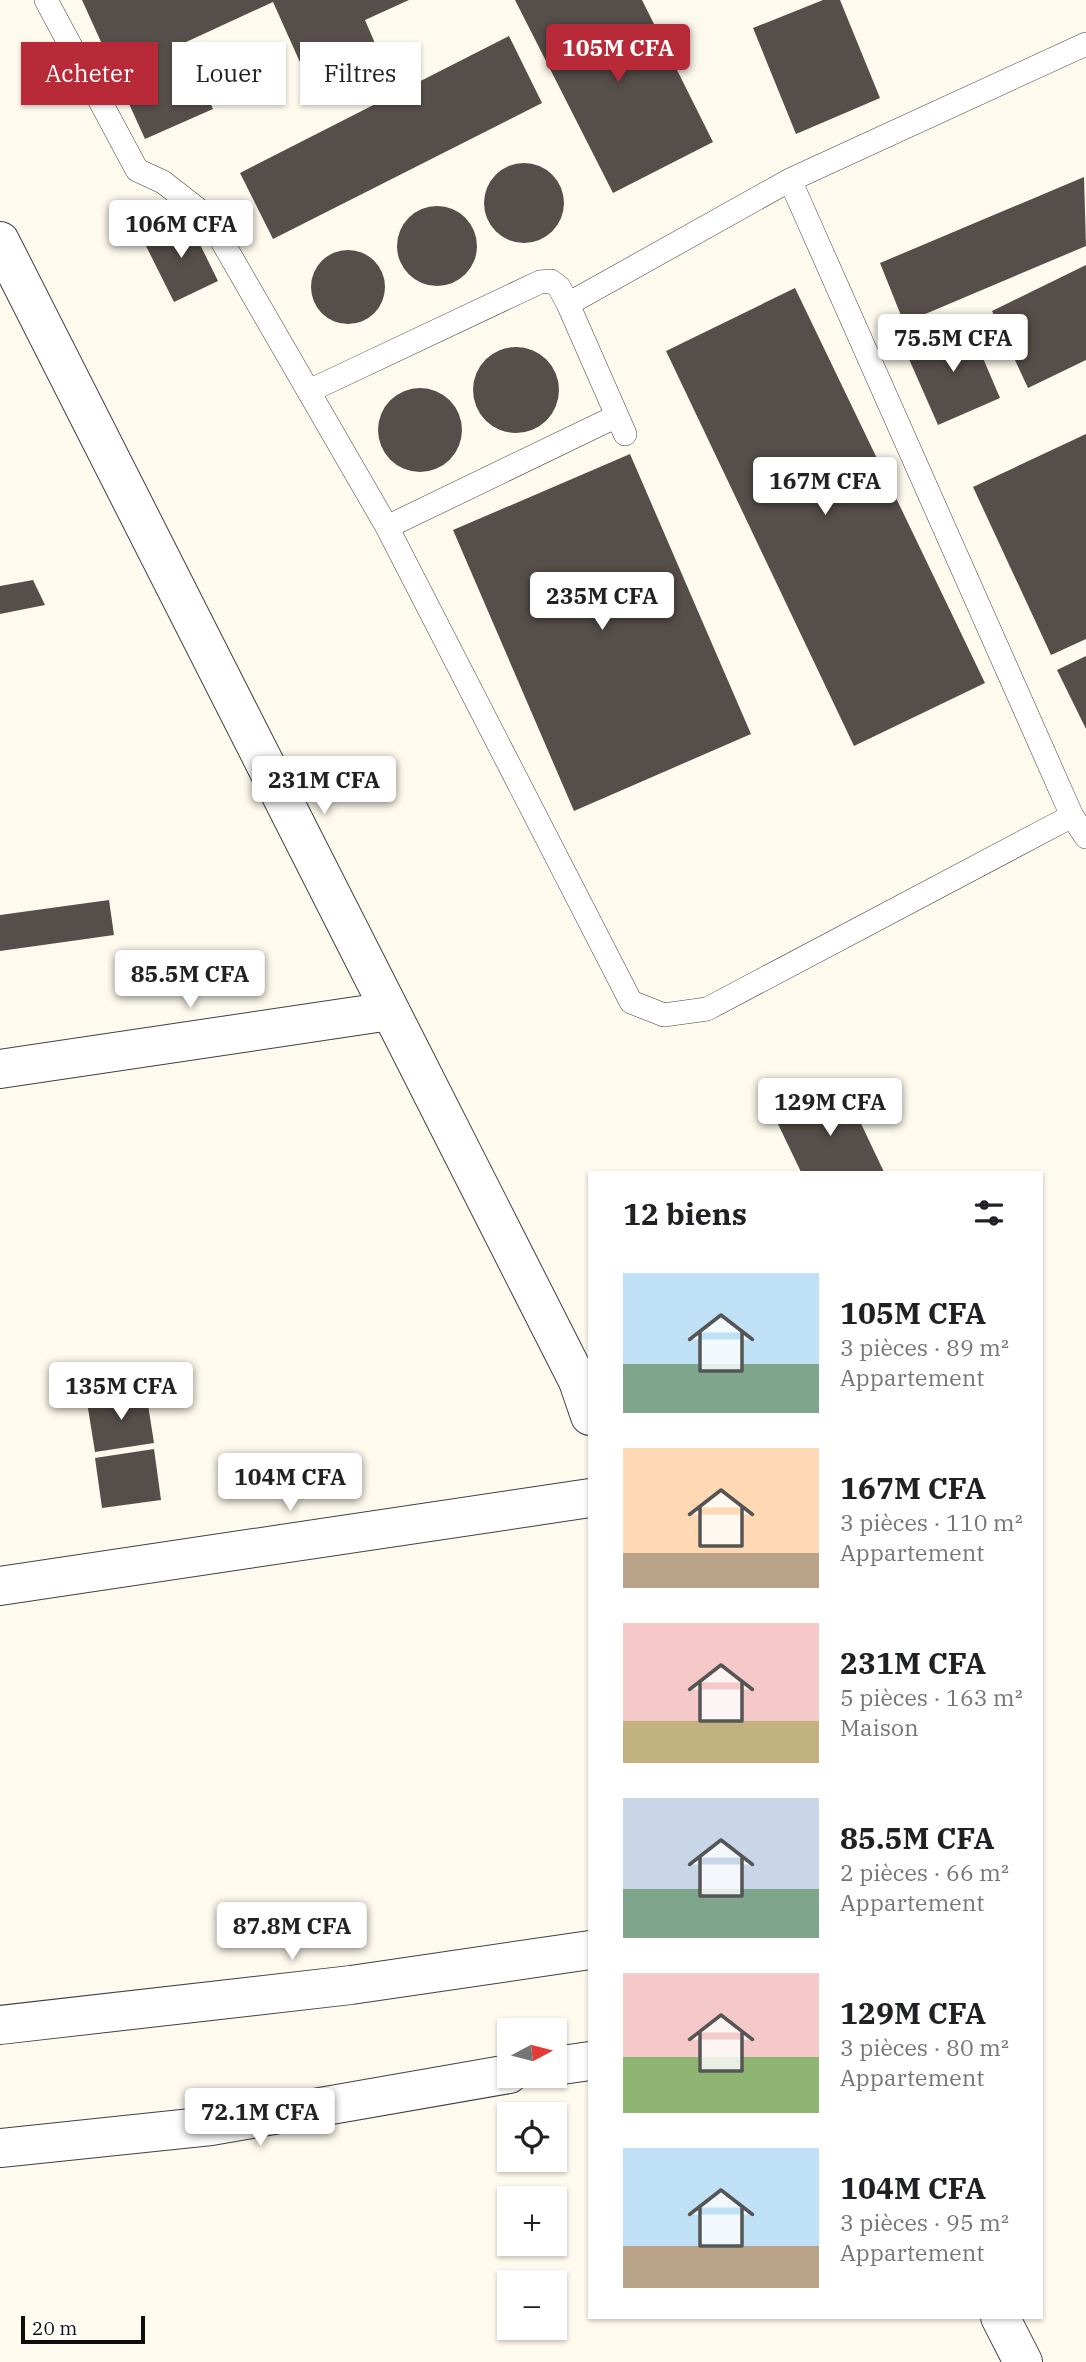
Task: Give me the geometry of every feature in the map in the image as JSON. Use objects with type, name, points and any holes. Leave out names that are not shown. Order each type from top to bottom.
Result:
[{"type":"street","points":[[0,242],[578,1381],[588,1410]]},
{"type":"street","points":[[0,1069],[390,1011]]},
{"type":"street","points":[[0,1586],[588,1498]]},
{"type":"street","points":[[0,2025],[337,1987],[588,1950]]},
{"type":"street","points":[[567,2064],[588,2061]]},
{"type":"street","points":[[0,2148],[211,2126],[497,2076]]},
{"type":"street","points":[[1001,2319],[1023,2362]]},
{"type":"lane","points":[[46,0],[137,170],[163,182],[208,217],[387,527],[631,1002],[664,1015],[707,1009],[1072,816]]},
{"type":"lane","points":[[568,304],[790,180],[1086,44]]},
{"type":"lane","points":[[790,180],[1072,816],[1086,837]]},
{"type":"lane","points":[[309,391],[540,282],[551,281],[559,287],[621,425],[387,527]]},
{"type":"building","points":[[82,0],[409,0],[365,20],[374,42],[300,42],[300,62],[273,2],[186,42],[172,42],[172,105],[211,105],[213,109],[145,139],[130,105],[158,105],[158,42],[101,42]]},
{"type":"building","points":[[515,0],[642,0],[713,142],[613,193]]},
{"type":"building","points":[[823,0],[840,0],[880,98],[796,134],[753,28]]},
{"type":"building","points":[[509,36],[542,103],[273,239],[240,173],[374,105],[421,105],[421,81]]},
{"type":"building","points":[[524,163],[539,166],[552,175],[561,188],[564,203],[561,218],[552,231],[539,240],[524,243],[509,240],[496,231],[487,218],[484,203],[487,188],[496,175],[509,166]]},
{"type":"building","points":[[1084,177],[1086,246],[904,323],[880,263]]},
{"type":"building","points":[[437,206],[452,209],[465,218],[474,231],[477,246],[474,261],[465,274],[452,283],[437,286],[422,283],[409,274],[400,261],[397,246],[400,231],[409,218],[422,209]]},
{"type":"building","points":[[187,218],[218,281],[174,302],[143,240]]},
{"type":"building","points":[[341,250],[355,250],[369,256],[379,266],[385,287],[379,308],[369,318],[355,324],[341,324],[327,318],[317,308],[311,294],[311,280],[317,266],[327,256]]},
{"type":"building","points":[[1086,265],[1086,360],[1028,388],[992,311]]},
{"type":"building","points":[[795,288],[985,683],[854,746],[666,351]]},
{"type":"building","points":[[968,323],[1000,398],[938,425],[905,350]]},
{"type":"building","points":[[516,347],[540,354],[552,366],[559,390],[552,414],[540,426],[516,433],[492,426],[480,414],[473,390],[480,366],[492,354]]},
{"type":"building","points":[[420,388],[436,391],[450,400],[459,414],[462,430],[459,446],[450,460],[436,469],[420,472],[404,469],[390,460],[381,446],[378,430],[381,414],[390,400],[404,391]]},
{"type":"building","points":[[1086,434],[1086,639],[1051,655],[973,487]]},
{"type":"building","points":[[630,454],[751,734],[574,811],[453,530]]},
{"type":"building","points":[[33,580],[45,605],[0,614],[0,586]]},
{"type":"building","points":[[1086,656],[1086,729],[1057,670]]},
{"type":"building","points":[[109,900],[114,935],[0,951],[0,915]]},
{"type":"building","points":[[845,1090],[884,1171],[801,1171],[777,1122]]},
{"type":"building","points":[[146,1392],[154,1443],[95,1452],[87,1402]]},
{"type":"building","points":[[154,1449],[161,1500],[102,1508],[95,1458]]}]
